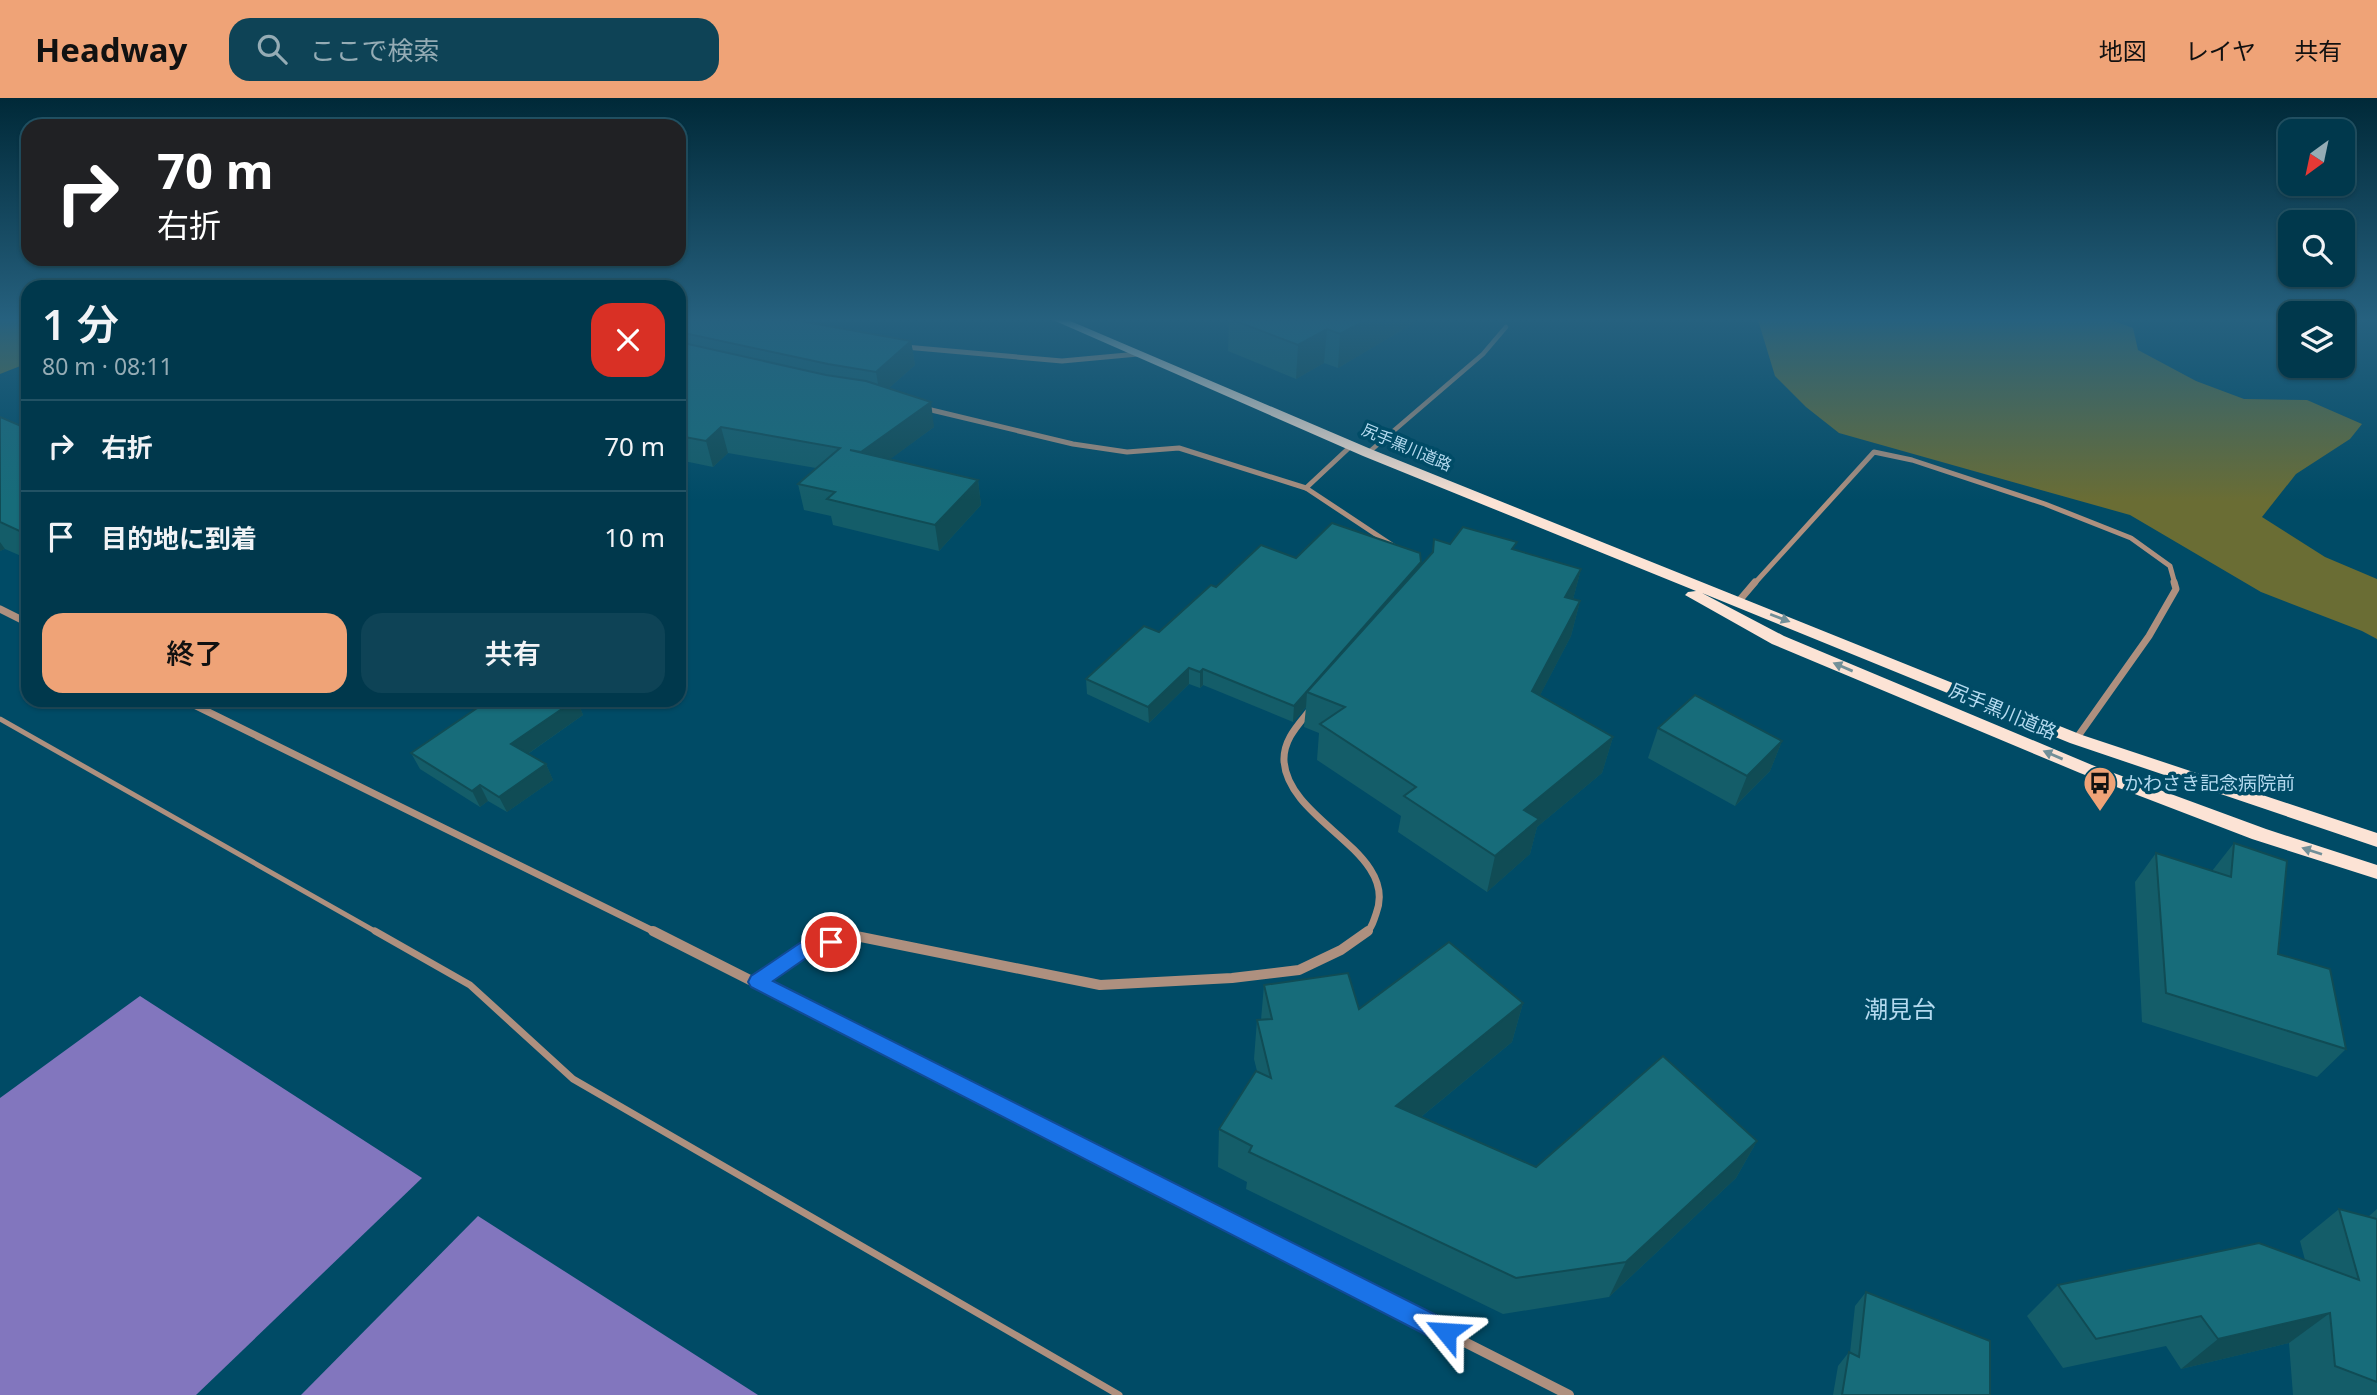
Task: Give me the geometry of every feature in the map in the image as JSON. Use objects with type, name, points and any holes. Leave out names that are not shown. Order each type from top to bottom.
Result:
[{"type":"main road","name":"尻手黒川道路","points":[[1200,381],[1368,453],[2076,739],[2377,840]]},
{"type":"main road","name":"尻手黒川道路","points":[[1625,558],[1778,640],[2086,769],[2259,834],[2377,872]]},
{"type":"street","points":[[918,407],[999,428],[1126,453],[1179,448],[1306,488],[1404,552]]},
{"type":"street","points":[[1306,488],[1352,445]]},
{"type":"street","points":[[1738,602],[1789,542],[1874,452],[1912,460],[2045,504],[2131,538],[2170,566],[2176,589],[2149,636],[2076,739]]},
{"type":"street","points":[[0,609],[21,620]]},
{"type":"street","points":[[757,982],[807,948],[856,936],[1100,985],[1232,978],[1299,970],[1340,950],[1370,930],[1381,904],[1374,870],[1318,817],[1302,798],[1294,788],[1284,762],[1288,738],[1314,705]]},
{"type":"street","points":[[198,707],[757,982],[1569,1395]]},
{"type":"lane","points":[[1368,453],[1452,381]]},
{"type":"lane","points":[[0,719],[470,985],[573,1079],[1119,1395]]},
{"type":"green space","points":[[1780,381],[2195,381],[2244,399],[2307,400],[2362,424],[2350,439],[2296,474],[2262,517],[2325,557],[2377,579],[2377,639],[2261,592],[2130,515],[1839,433],[1806,407]]},
{"type":"shaded area","points":[[140,996],[422,1178],[196,1395],[0,1395],[0,1098]]},
{"type":"shaded area","points":[[478,1216],[758,1395],[301,1395]]},
{"type":"building","points":[[686,381],[863,381],[931,402],[861,452],[850,450],[978,480],[935,525],[827,499],[835,492],[798,484],[840,448],[721,427],[706,441],[686,437]]},
{"type":"building","points":[[0,417],[21,426],[21,532],[0,522]]},
{"type":"building","points":[[1332,523],[1420,553],[1421,562],[1294,706],[1203,669],[1200,672],[1189,668],[1148,707],[1086,679],[1144,626],[1159,632],[1211,585],[1216,587],[1261,545],[1296,558]]},
{"type":"building","points":[[1463,527],[1517,542],[1512,549],[1581,569],[1565,597],[1580,601],[1532,691],[1613,737],[1524,810],[1539,819],[1495,856],[1404,796],[1416,787],[1320,724],[1345,707],[1307,692],[1433,552],[1434,539],[1450,544]]},
{"type":"building","points":[[1695,695],[1782,741],[1747,776],[1658,728]]},
{"type":"building","points":[[479,707],[565,707],[511,744],[546,764],[499,797],[480,785],[472,791],[411,753]]},
{"type":"building","points":[[2234,843],[2287,861],[2278,954],[2330,969],[2346,1049],[2166,993],[2156,853],[2231,877]]},
{"type":"building","points":[[1449,942],[1523,1003],[1396,1106],[1536,1167],[1663,1056],[1757,1141],[1626,1262],[1516,1278],[1249,1152],[1252,1146],[1219,1129],[1256,1071],[1271,1078],[1257,1020],[1272,1019],[1264,985],[1348,973],[1359,1009]]},
{"type":"building","points":[[2339,1209],[2377,1219],[2377,1382],[2335,1366],[2330,1313],[2218,1339],[2201,1316],[2096,1339],[2058,1285],[2259,1243],[2359,1280]]},
{"type":"building","points":[[1866,1292],[1990,1341],[1990,1395],[1842,1395],[1849,1352],[1859,1357]]},
{"type":"place","name":"かわさき記念病院前","points":[[2100,813]]},
{"type":"district","name":"潮見台","points":[[1900,1010]]},
{"type":"route","points":[[831,942],[807,948],[757,982],[1446,1332]]}]
